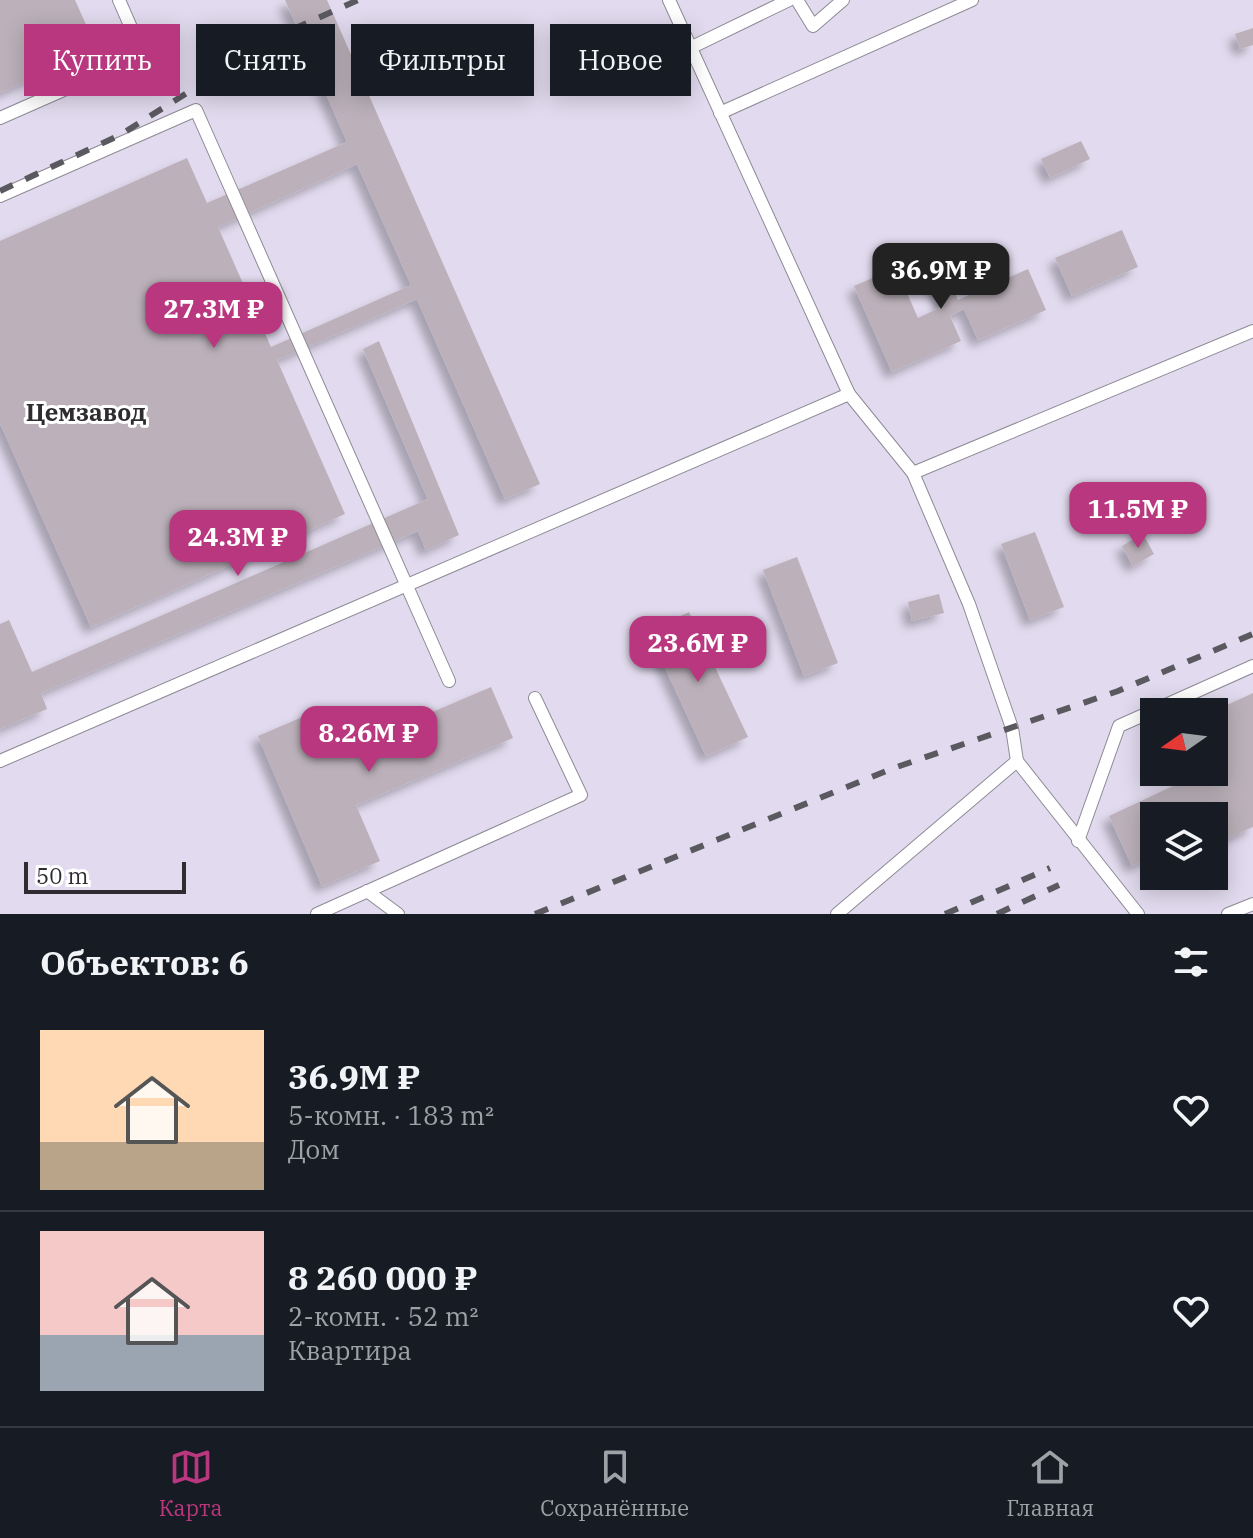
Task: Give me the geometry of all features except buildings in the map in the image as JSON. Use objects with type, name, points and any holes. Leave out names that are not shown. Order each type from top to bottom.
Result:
[{"type":"lane","points":[[0,118],[143,55],[119,0]]},
{"type":"lane","points":[[669,0],[680,24]]},
{"type":"lane","points":[[691,48],[789,0]]},
{"type":"lane","points":[[797,0],[813,26],[843,0]]},
{"type":"lane","points":[[720,113],[972,0]]},
{"type":"lane","points":[[691,50],[849,394],[913,473],[969,604],[1012,728],[1017,761],[1138,914]]},
{"type":"lane","points":[[0,196],[196,110],[449,681]]},
{"type":"lane","points":[[913,473],[1253,331]]},
{"type":"lane","points":[[0,761],[849,394]]},
{"type":"lane","points":[[1078,841],[1119,726],[1253,666]]},
{"type":"lane","points":[[317,914],[581,795],[535,698]]},
{"type":"lane","points":[[837,914],[1017,761]]},
{"type":"lane","points":[[367,891],[398,914]]},
{"type":"lane","points":[[1228,914],[1253,904]]},
{"type":"shaded area","points":[[0,0],[1253,0],[1253,914],[0,914]]},
{"type":"railway","points":[[0,191],[120,135],[276,37],[358,0]]},
{"type":"railway","points":[[535,914],[891,769],[1118,691],[1253,634]]},
{"type":"railway","points":[[945,914],[1050,868]]},
{"type":"railway","points":[[997,914],[1059,885]]},
{"type":"district","name":"Цемзавод","points":[[86,412]]}]
